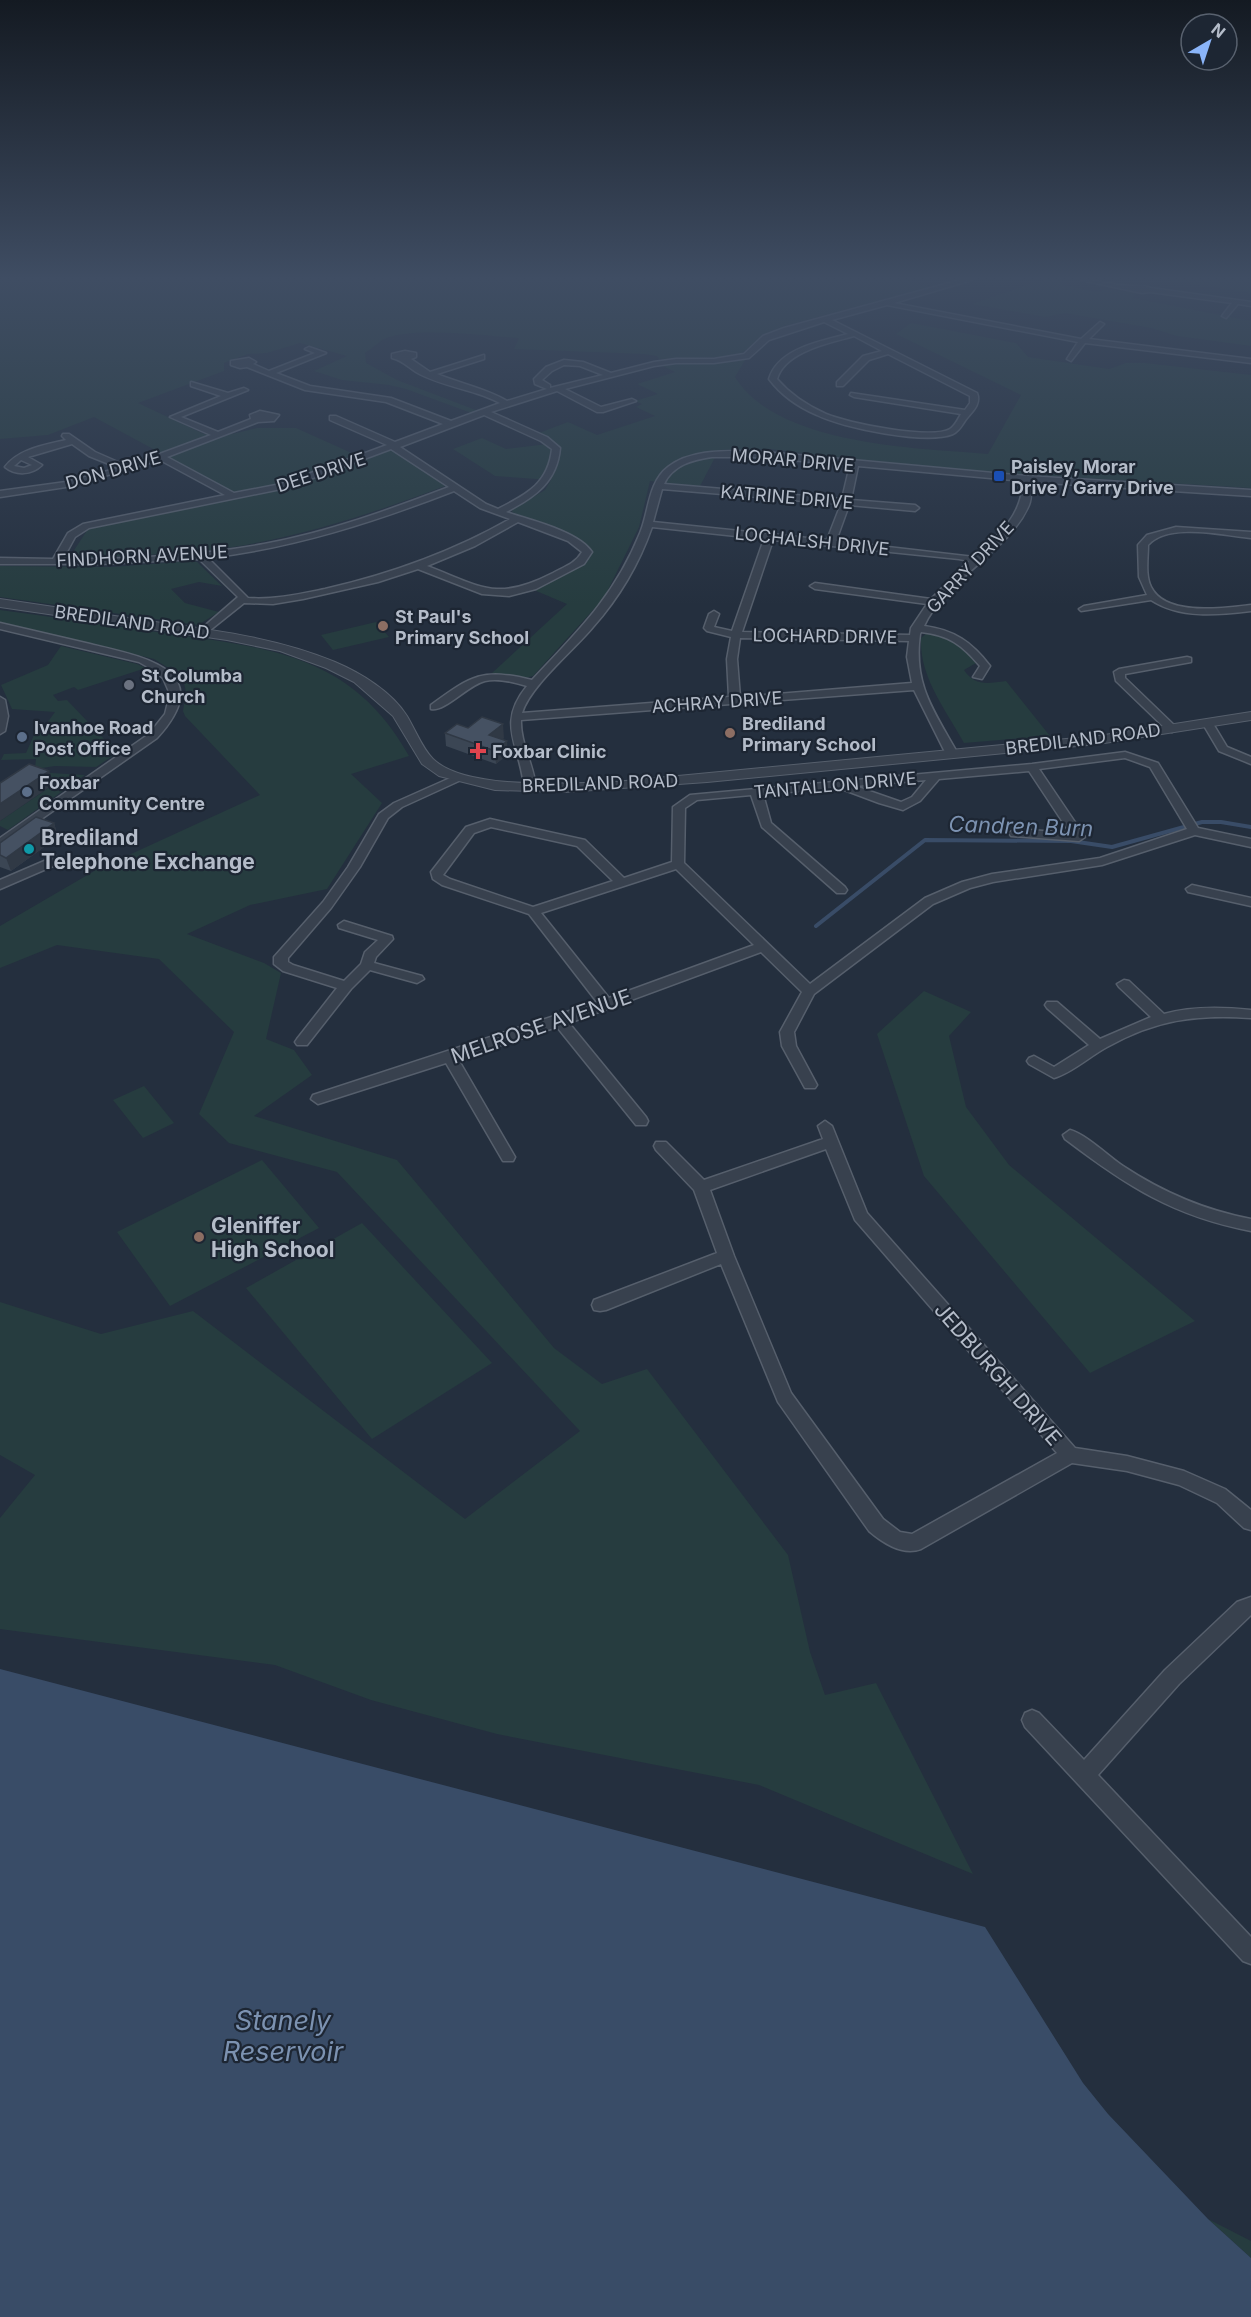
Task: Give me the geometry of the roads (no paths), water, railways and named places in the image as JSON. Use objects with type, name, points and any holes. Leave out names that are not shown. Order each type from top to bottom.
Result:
[{"type":"street","points":[[206,388],[228,396]]},
{"type":"street","points":[[311,388],[387,400],[453,425]]},
{"type":"street","points":[[470,388],[484,391],[507,404]]},
{"type":"street","name":"DEE DRIVE","points":[[56,562],[71,534],[86,526],[235,497],[305,479],[507,404],[562,388]]},
{"type":"street","points":[[783,388],[821,414],[838,420],[921,436],[941,435],[954,430],[974,403],[974,395],[961,388]]},
{"type":"street","points":[[559,389],[600,410],[632,401]]},
{"type":"street","points":[[218,435],[174,417],[244,390]]},
{"type":"street","points":[[854,395],[880,396],[968,412]]},
{"type":"street","points":[[485,412],[544,439],[556,448],[552,466],[543,485],[531,495],[498,512]]},
{"type":"street","points":[[333,418],[396,446],[483,506],[580,543],[587,552],[585,558],[533,587],[500,594],[485,592],[419,566]]},
{"type":"street","name":"DON DRIVE","points":[[0,494],[41,489],[126,468],[256,420]]},
{"type":"street","points":[[63,434],[92,454],[126,468]]},
{"type":"street","points":[[22,457],[48,446],[72,441]]},
{"type":"street","name":"MORAR DRIVE","points":[[516,717],[522,699],[596,619],[617,589],[648,524],[659,486],[666,474],[673,467],[691,459],[724,454],[753,454],[1027,479],[1251,493]]},
{"type":"street","points":[[160,457],[235,497]]},
{"type":"street","points":[[831,542],[846,502],[854,465]]},
{"type":"street","name":"GARRY DRIVE","points":[[952,754],[919,686],[912,658],[915,633],[933,602],[1007,533],[1025,504],[1027,479]]},
{"type":"street","name":"KATRINE DRIVE","points":[[659,486],[915,508]]},
{"type":"street","name":"FINDHORN AVENUE","points":[[0,561],[99,562],[201,556],[280,542],[343,527],[384,515],[454,488]]},
{"type":"street","points":[[204,632],[242,600],[264,602],[289,600],[366,583],[419,566],[482,539],[517,519]]},
{"type":"street","name":"LOCHALSH DRIVE","points":[[648,524],[831,542],[976,560]]},
{"type":"street","points":[[1251,534],[1173,529],[1149,536],[1143,545],[1146,587],[1153,597],[1187,611],[1205,612],[1251,608]]},
{"type":"street","points":[[735,701],[731,684],[736,635],[769,537]]},
{"type":"street","points":[[201,556],[241,594],[242,600]]},
{"type":"street","points":[[815,586],[933,602]]},
{"type":"street","points":[[1084,609],[1153,597]]},
{"type":"street","name":"BREDILAND ROAD","points":[[0,603],[204,632],[285,648],[331,665],[359,679],[399,714],[427,761],[444,773],[483,785],[530,788],[615,786],[1098,740],[1251,716]]},
{"type":"street","name":"LOCHARD DRIVE","points":[[714,614],[709,628],[736,635],[915,633],[955,635],[969,646],[985,666],[978,677]]},
{"type":"street","points":[[0,626],[143,660],[158,667],[174,684],[178,695],[174,710],[166,724],[153,736],[0,844]]},
{"type":"street","points":[[1173,729],[1120,679],[1119,672],[1187,660]]},
{"type":"street","points":[[435,707],[476,678],[498,676],[534,684]]},
{"type":"street","name":"ACHRAY DRIVE","points":[[516,717],[919,686]]},
{"type":"street","points":[[0,700],[3,706],[3,722],[0,731]]},
{"type":"street","points":[[516,717],[530,788]]},
{"type":"street","points":[[1208,724],[1223,749],[1251,761]]},
{"type":"street","name":"TANTALLON DRIVE","points":[[678,864],[679,807],[694,797],[1032,767],[1125,755],[1154,765],[1191,825]]},
{"type":"street","points":[[877,762],[886,781]]},
{"type":"street","points":[[1015,833],[1079,837],[1032,767]]},
{"type":"street","points":[[842,785],[903,806],[916,799],[935,776]]},
{"type":"street","points":[[346,986],[288,968],[282,964],[281,957],[327,905],[354,867],[383,816],[398,805],[457,778]]},
{"type":"street","points":[[756,792],[766,824],[841,890]]},
{"type":"street","points":[[606,1004],[533,912],[446,882],[437,876],[438,869],[470,830],[482,824],[497,823],[581,843],[621,882]]},
{"type":"street","points":[[810,1085],[789,1046],[788,1032],[808,991],[839,970],[915,910],[947,893],[992,878],[1124,855],[1191,825],[1251,843]]},
{"type":"street","points":[[0,885],[56,860]]},
{"type":"street","points":[[533,912],[678,864],[808,991]]},
{"type":"street","points":[[1192,889],[1251,903]]},
{"type":"street","points":[[302,1042],[346,986],[367,965],[370,955],[387,939],[344,925]]},
{"type":"street","name":"MELROSE AVENUE","points":[[318,1099],[560,1021],[761,947]]},
{"type":"street","points":[[367,965],[417,979]]},
{"type":"street","points":[[1124,984],[1160,1018]]},
{"type":"street","points":[[1052,1005],[1098,1044]]},
{"type":"street","points":[[1034,1061],[1054,1073],[1098,1044],[1160,1018],[1203,1011],[1251,1014]]},
{"type":"street","points":[[560,1021],[641,1121]]},
{"type":"street","points":[[450,1057],[508,1156]]},
{"type":"street","name":"JEDBURGH DRIVE","points":[[701,1187],[828,1134],[860,1216],[1070,1455],[1118,1461],[1170,1474],[1220,1495],[1251,1522]]},
{"type":"street","points":[[1070,1135],[1150,1193],[1203,1215],[1251,1225]]},
{"type":"street","points":[[661,1146],[701,1187],[726,1256],[784,1397],[876,1525],[890,1537],[903,1543],[914,1543],[1070,1455]]},
{"type":"street","points":[[600,1305],[726,1256]]},
{"type":"street","points":[[1085,1774],[1172,1677],[1244,1608],[1251,1606]]},
{"type":"street","points":[[1032,1720],[1251,1953]]},
{"type":"water","name":"Stanely Reservoir","points":[[0,1669],[985,1927],[1083,2083],[1108,2114],[1208,2219],[1251,2258],[1251,2317],[0,2317]]},
{"type":"waterway","name":"Candren Burn","points":[[816,926],[925,840],[1071,841],[1112,847],[1202,822],[1221,822],[1251,827]]},
{"type":"place","name":"Paisley, Morar Drive / Garry Drive","points":[[999,476]]},
{"type":"place","name":"St Paul's Primary School","points":[[383,626]]},
{"type":"place","name":"St Columba Church","points":[[129,685]]},
{"type":"place","name":"Brediland Primary School","points":[[730,733]]},
{"type":"place","name":"Ivanhoe Road Post Office","points":[[22,737]]},
{"type":"place","name":"Foxbar Clinic","points":[[478,751]]},
{"type":"place","name":"Foxbar Community Centre","points":[[27,792]]},
{"type":"place","name":"Brediland Telephone Exchange","points":[[29,849]]},
{"type":"place","name":"Gleniffer High School","points":[[199,1237]]}]
